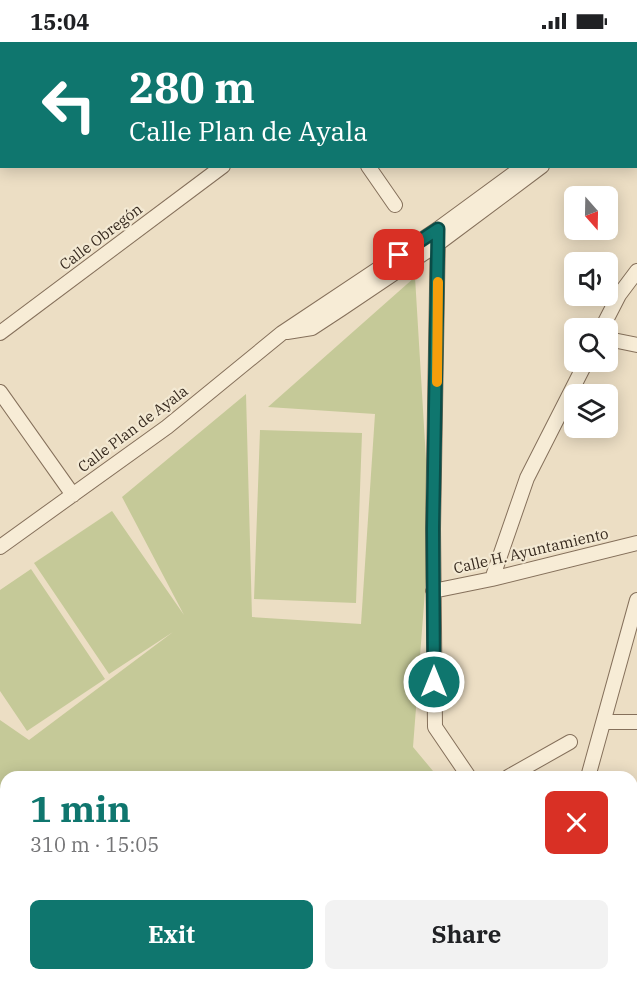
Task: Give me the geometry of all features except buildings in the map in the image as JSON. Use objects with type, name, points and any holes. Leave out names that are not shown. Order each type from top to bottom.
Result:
[{"type":"street","name":"Calle Obregón","points":[[0,333],[220,168]]},
{"type":"street","points":[[369,168],[394,205]]},
{"type":"street","name":"Calle Plan de Ayala","points":[[0,547],[167,427],[282,333],[439,236],[511,176],[536,168]]},
{"type":"street","points":[[439,236],[434,591],[435,727],[465,771]]},
{"type":"street","points":[[607,318],[619,295],[637,271]]},
{"type":"street","points":[[618,341],[637,345]]},
{"type":"street","points":[[492,579],[527,478],[581,372]]},
{"type":"street","points":[[2,399],[73,495]]},
{"type":"street","name":"Calle H. Ayuntamiento","points":[[434,591],[637,543]]},
{"type":"street","points":[[590,771],[637,600]]},
{"type":"street","points":[[604,722],[637,722]]},
{"type":"street","points":[[519,771],[570,742]]},
{"type":"green space","points":[[415,277],[430,526],[413,747],[433,771],[0,771],[0,720],[29,740],[173,632],[109,674],[34,563],[112,511],[184,615],[122,497],[246,394],[252,617],[361,624],[375,414],[268,407]]},
{"type":"green space","points":[[260,430],[362,433],[356,603],[254,599]]},
{"type":"green space","points":[[31,569],[105,679],[27,731],[0,691],[0,590]]},
{"type":"slow traffic","points":[[437,382],[438,282]]},
{"type":"route","points":[[399,255],[438,229],[433,529],[434,682]]}]
